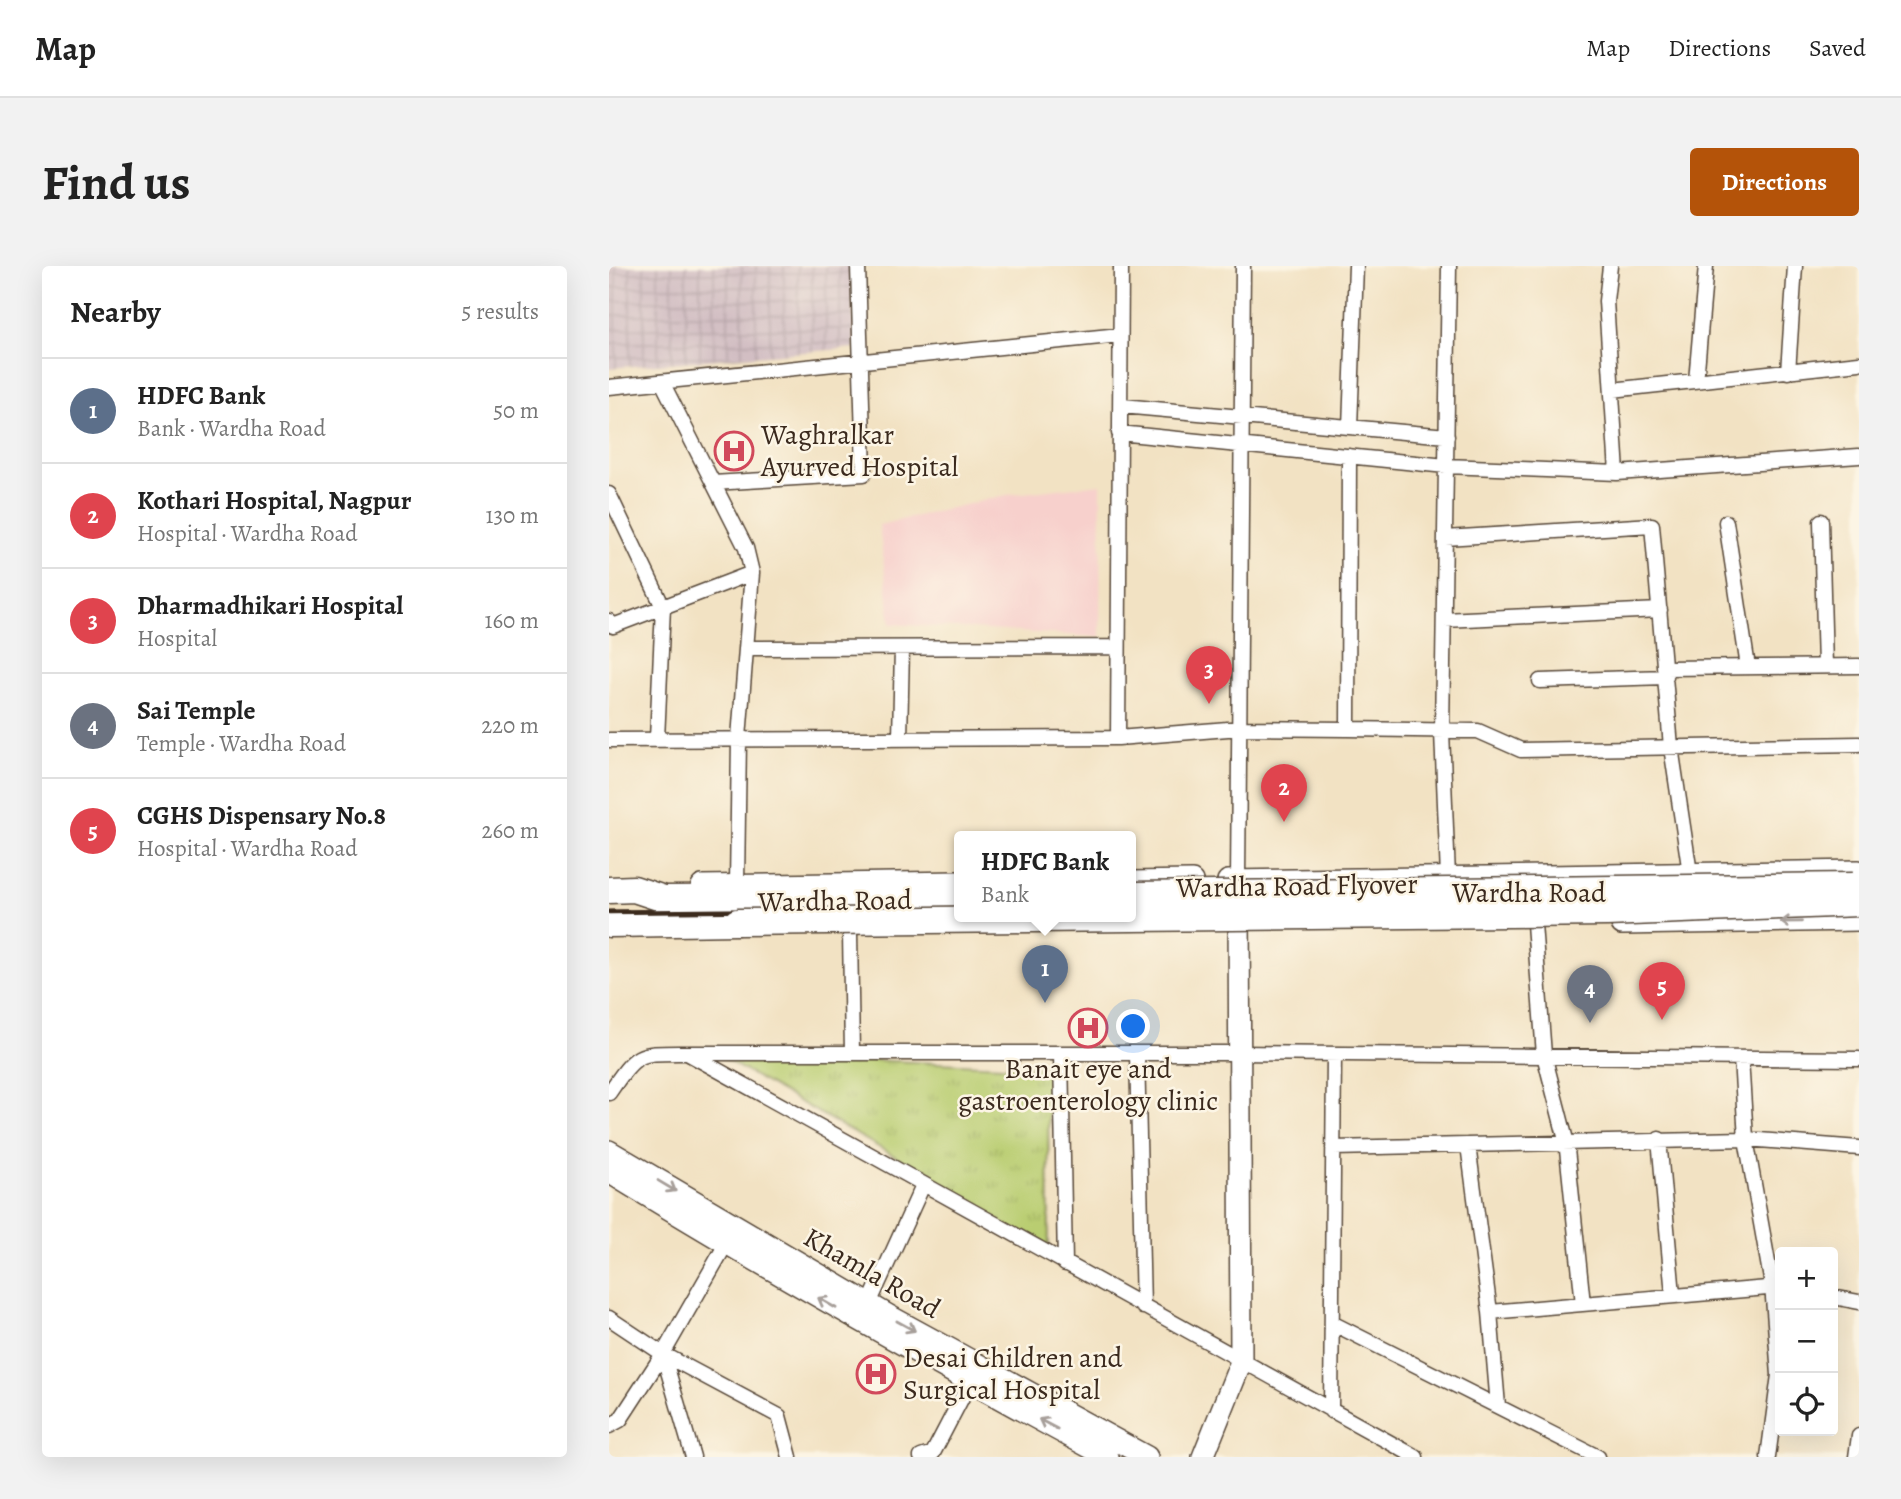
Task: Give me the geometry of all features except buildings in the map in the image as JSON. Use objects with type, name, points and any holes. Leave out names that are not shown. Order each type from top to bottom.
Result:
[{"type":"highway","name":"Wardha Road Flyover","points":[[1136,895],[1859,886]]},
{"type":"highway","points":[[621,889],[664,899],[954,897]]},
{"type":"highway","name":"Wardha Road Flyover","points":[[1136,918],[1607,913],[1859,903]]},
{"type":"highway","name":"Wardha Road Flyover","points":[[609,924],[954,920]]},
{"type":"street","points":[[713,484],[863,474],[858,266]]},
{"type":"street","points":[[1118,738],[1121,266]]},
{"type":"street","points":[[1203,1457],[1241,1362],[1238,881],[1243,266]]},
{"type":"street","points":[[1350,427],[1356,266]]},
{"type":"street","points":[[1448,877],[1442,732],[1449,266]]},
{"type":"street","points":[[1610,266],[1606,301],[1617,473]]},
{"type":"street","points":[[1696,381],[1706,266]]},
{"type":"street","points":[[1788,372],[1795,266]]},
{"type":"street","points":[[609,387],[1120,335]]},
{"type":"street","points":[[1612,390],[1859,363]]},
{"type":"street","points":[[662,382],[746,548],[752,573],[739,738],[737,885]]},
{"type":"street","points":[[1122,406],[1350,427],[1447,439]]},
{"type":"street","points":[[1119,433],[1242,441],[1349,456],[1617,473],[1859,456]]},
{"type":"street","points":[[1348,729],[1349,456]]},
{"type":"street","points":[[609,494],[663,607],[657,739]]},
{"type":"street","points":[[1821,521],[1825,666]]},
{"type":"street","points":[[1726,522],[1748,667]]},
{"type":"street","points":[[1445,538],[1652,525],[1671,747],[1690,873]]},
{"type":"street","points":[[609,621],[613,626],[752,573]]},
{"type":"street","points":[[1444,620],[1660,611]]},
{"type":"street","points":[[900,738],[902,648]]},
{"type":"street","points":[[746,649],[1118,648]]},
{"type":"street","points":[[1540,681],[1748,667],[1859,666]]},
{"type":"street","points":[[609,740],[1118,738],[1240,728],[1478,732],[1521,750],[1859,744]]},
{"type":"street","name":"Wardha Road","points":[[1136,882],[1859,871]]},
{"type":"street","name":"Wardha Road","points":[[621,889],[954,883]]},
{"type":"street","name":"Wardha Road","points":[[609,935],[1240,926],[1651,925],[1859,920]]},
{"type":"street","points":[[1534,924],[1543,1055],[1566,1140],[1583,1304]]},
{"type":"street","points":[[850,933],[852,1053]]},
{"type":"street","points":[[687,1053],[1416,1457]]},
{"type":"street","points":[[609,1093],[631,1060],[639,1055],[687,1053],[1240,1053],[1859,1059]]},
{"type":"street","points":[[1061,1053],[1065,1264]]},
{"type":"street","points":[[1136,1053],[1143,1307]]},
{"type":"street","points":[[1331,1411],[1334,1054]]},
{"type":"street","points":[[1741,1058],[1746,1139],[1775,1281]]},
{"type":"street","points":[[1660,1139],[1672,1295]]},
{"type":"street","points":[[1333,1147],[1468,1146],[1566,1140],[1746,1139],[1859,1148]]},
{"type":"street","points":[[1468,1146],[1490,1312],[1498,1406]]},
{"type":"street","name":"Khamla Road","points":[[609,1151],[731,1236],[970,1382],[1108,1457]]},
{"type":"street","name":"Khamla Road","points":[[609,1172],[869,1304],[1147,1457]]},
{"type":"street","points":[[869,1304],[923,1185]]},
{"type":"street","points":[[609,1426],[620,1420],[663,1353],[731,1236]]},
{"type":"street","points":[[1490,1312],[1775,1286]]},
{"type":"street","points":[[1838,1298],[1859,1302]]},
{"type":"street","points":[[1768,1457],[1779,1375],[1777,1310]]},
{"type":"street","points":[[609,1318],[663,1353],[779,1416],[790,1457]]},
{"type":"street","points":[[1332,1323],[1598,1457]]},
{"type":"street","points":[[663,1353],[693,1457]]},
{"type":"street","points":[[922,1457],[933,1453],[970,1382]]},
{"type":"street","points":[[1856,1457],[1859,1436]]},
{"type":"street","points":[[1564,1457],[1572,1444]]},
{"type":"shaded area","points":[[609,266],[851,266],[855,348],[609,368]]},
{"type":"shaded area","points":[[1101,484],[1100,637],[891,624],[879,525],[1007,495]]},
{"type":"green space","points":[[714,1053],[1048,1068],[1049,1255],[933,1178]]},
{"type":"railway","points":[[1136,907],[1546,902],[1859,894]]},
{"type":"railway","points":[[609,912],[954,908]]},
{"type":"place","name":"Waghralkar Ayurved Hospital","points":[[734,451]]},
{"type":"place","name":"Dharmadhikari Hospital","points":[[1209,704]]},
{"type":"place","name":"Kothari Hospital, Nagpur","points":[[1284,822]]},
{"type":"place","name":"HDFC Bank","points":[[1045,1003]]},
{"type":"place","name":"CGHS Dispensary No.8","points":[[1662,1020]]},
{"type":"place","name":"Sai Temple","points":[[1590,1023]]},
{"type":"place","name":"Banait eye and gastroenterology clinic","points":[[1088,1028]]},
{"type":"place","name":"Desai Children and Surgical Hospital","points":[[876,1374]]}]
